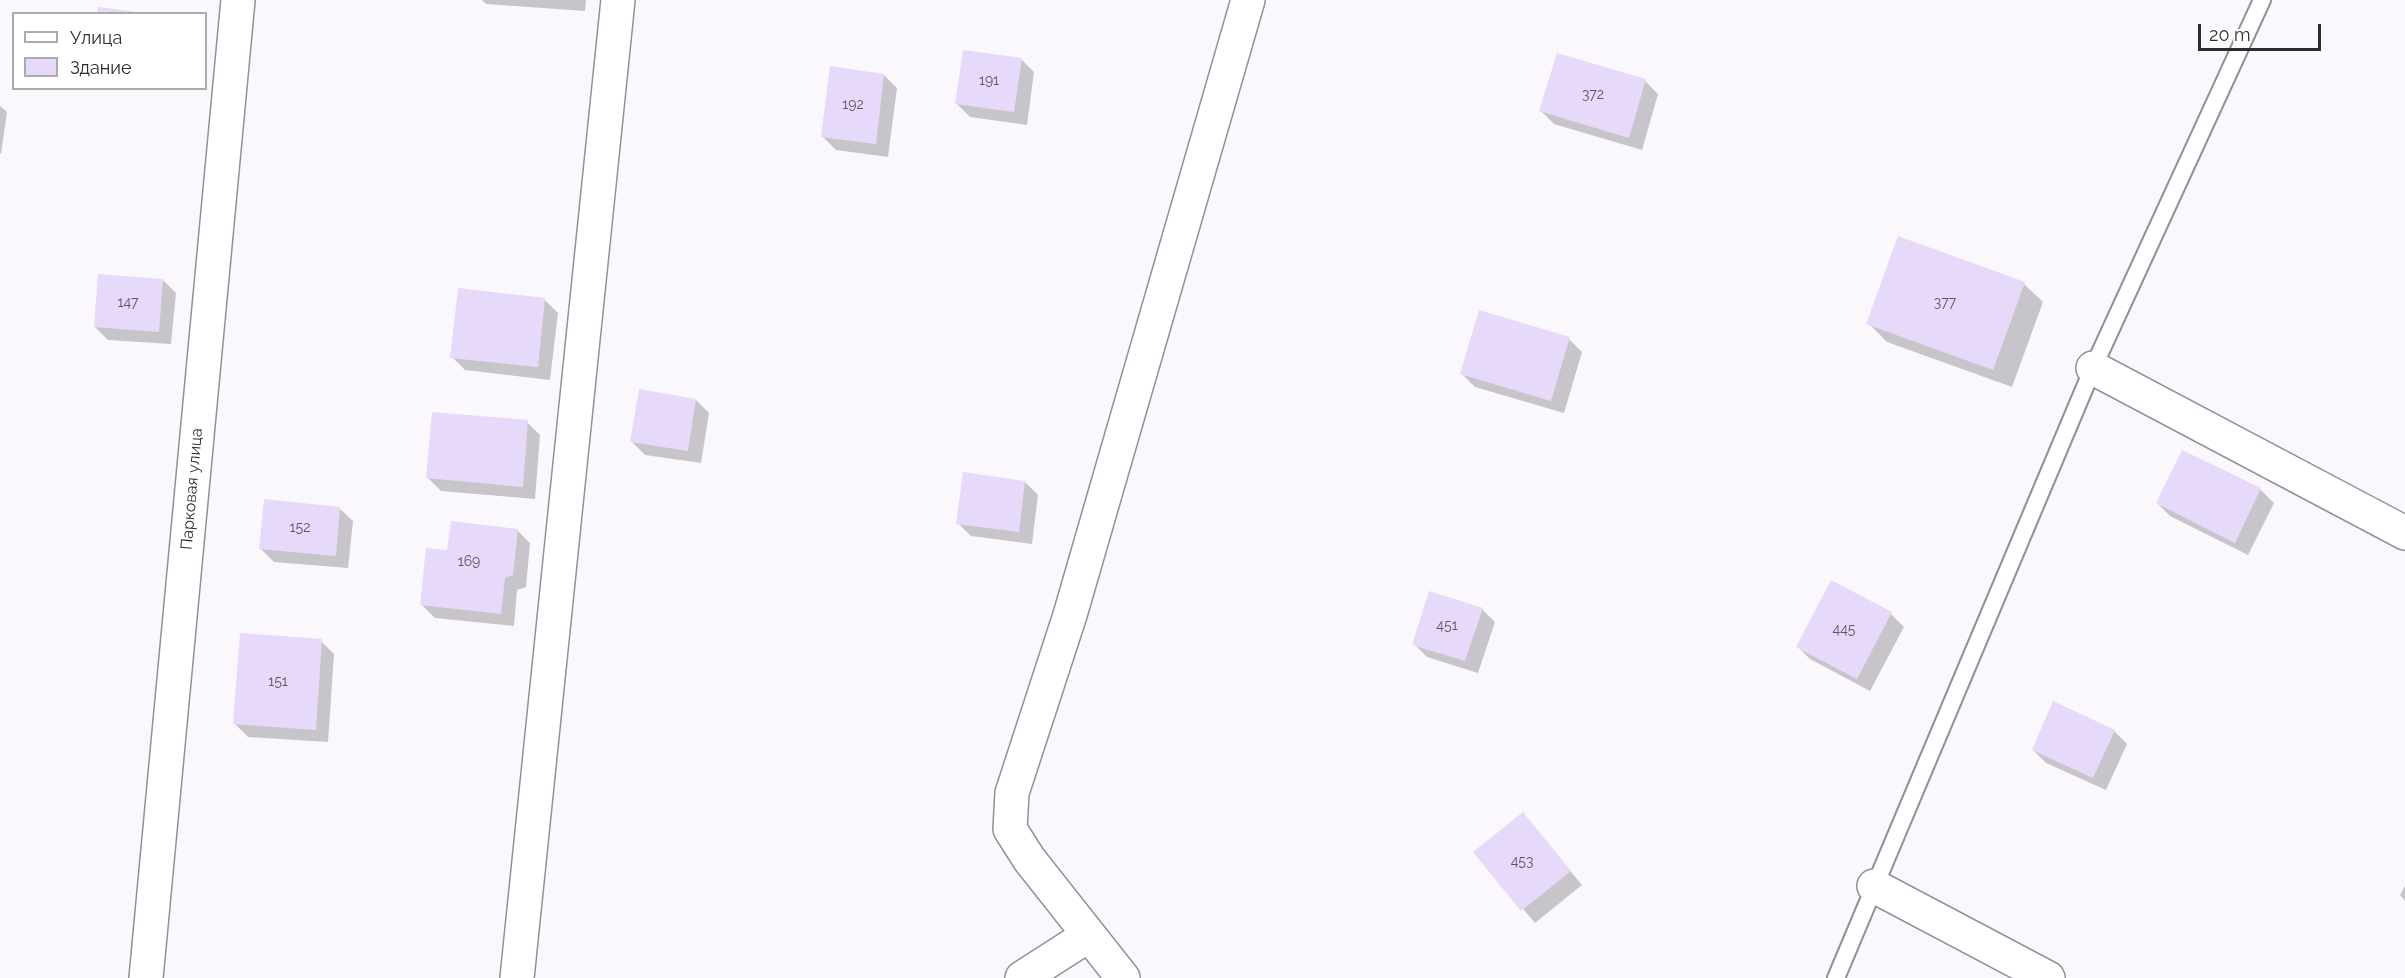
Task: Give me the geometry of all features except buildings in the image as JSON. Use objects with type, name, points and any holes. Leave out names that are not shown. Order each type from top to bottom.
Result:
[{"type":"street","name":"Парковая улица","points":[[147,978],[238,0]]},
{"type":"street","points":[[517,978],[618,0]]},
{"type":"street","points":[[1123,978],[1029,859],[1010,829],[1012,794],[1070,615],[1248,0]]},
{"type":"street","points":[[2093,368],[2405,533]]},
{"type":"street","points":[[1874,886],[2048,978]]},
{"type":"street","points":[[1022,978],[1089,935]]},
{"type":"lane","points":[[1836,978],[2093,368],[2262,0]]}]
